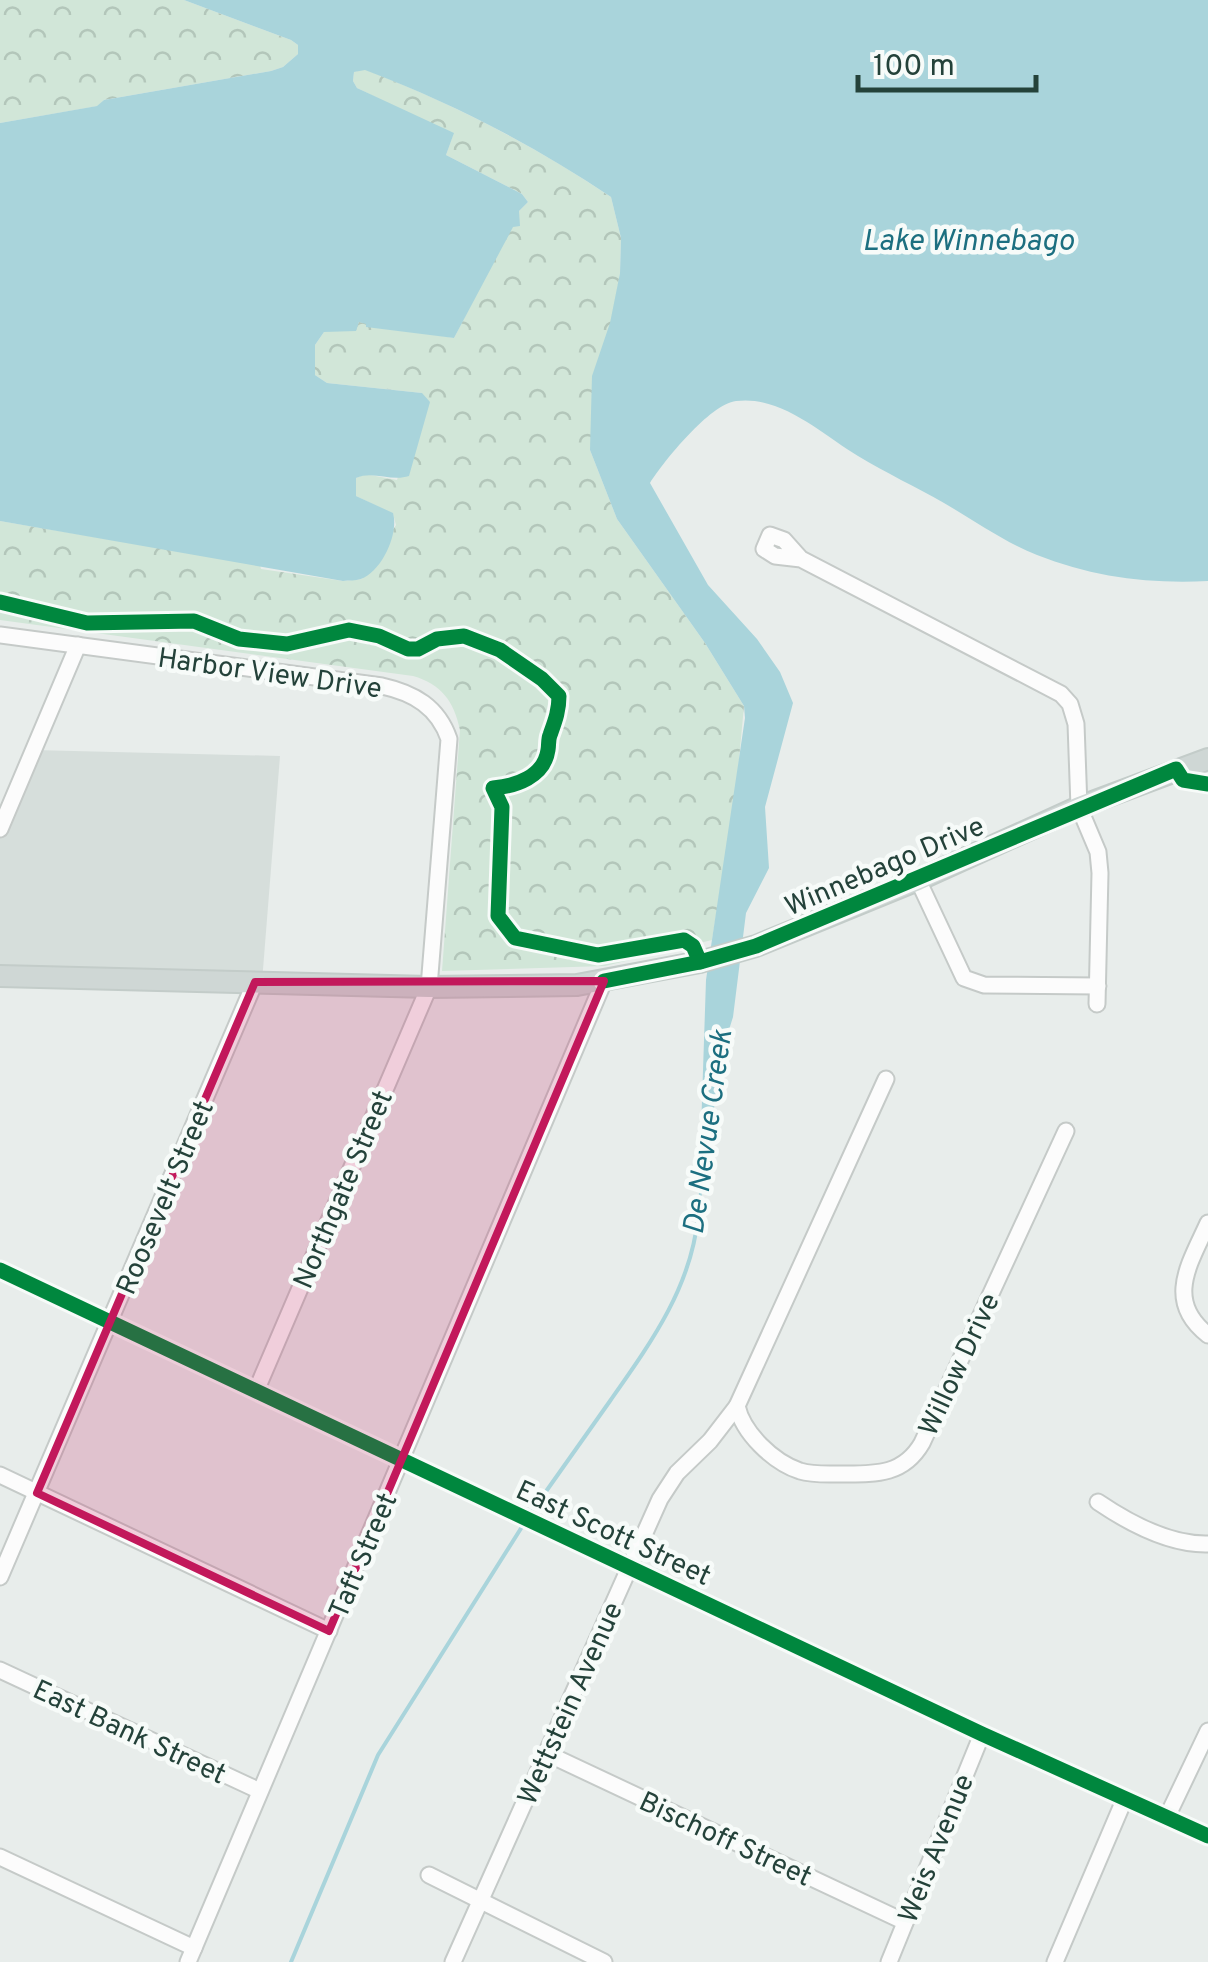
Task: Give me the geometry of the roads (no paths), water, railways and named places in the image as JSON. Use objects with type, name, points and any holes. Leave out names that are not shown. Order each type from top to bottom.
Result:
[{"type":"main road","name":"Winnebago Drive","points":[[0,976],[429,987],[577,986],[700,962],[756,946],[918,880],[1079,807],[1208,758]]},
{"type":"street","points":[[801,559],[1061,694],[1070,704],[1076,724],[1079,807],[1098,852],[1100,873],[1097,1004]]},
{"type":"street","name":"Harbor View Drive","points":[[0,634],[382,686],[404,692],[431,708],[449,739],[429,987]]},
{"type":"street","points":[[0,829],[78,645]]},
{"type":"street","points":[[918,880],[964,978],[984,986],[1098,986]]},
{"type":"street","name":"Taft Street","points":[[191,1955],[604,980]]},
{"type":"street","name":"Roosevelt Street","points":[[0,1578],[255,982]]},
{"type":"street","name":"Northgate Street","points":[[256,1391],[429,987]]},
{"type":"street","name":"Wettstein Avenue","points":[[453,1962],[628,1567],[669,1484],[710,1441],[736,1406],[886,1079]]},
{"type":"street","name":"Willow Drive","points":[[736,1406],[750,1434],[802,1472],[879,1474],[907,1462],[922,1442],[1066,1131]]},
{"type":"street","points":[[1208,1223],[1188,1267],[1183,1289],[1190,1316],[1208,1335]]},
{"type":"street","name":"East Scott Street","points":[[0,1270],[982,1734],[1208,1836]]},
{"type":"street","points":[[0,1475],[329,1631]]},
{"type":"street","points":[[1098,1502],[1163,1536],[1208,1544]]},
{"type":"street","name":"East Bank Street","points":[[0,1670],[260,1791]]},
{"type":"street","points":[[1167,1816],[1208,1731]]},
{"type":"street","name":"Weis Avenue","points":[[889,1962],[982,1734]]},
{"type":"street","name":"Bischoff Street","points":[[548,1754],[905,1922]]},
{"type":"street","points":[[1055,1962],[1125,1798]]},
{"type":"street","points":[[0,1857],[191,1955]]},
{"type":"street","points":[[429,1875],[604,1962]]},
{"type":"water","name":"Lake Winnebago","points":[[184,0],[1208,0],[1208,581],[1121,577],[1037,555],[869,462],[800,418],[753,401],[725,404],[701,422],[650,483],[708,585],[757,639],[780,672],[793,703],[765,807],[769,868],[746,913],[733,1017],[722,1052],[698,1221],[706,980],[744,706],[705,643],[617,519],[590,450],[592,376],[610,323],[620,273],[621,238],[611,197],[461,111],[365,70],[354,72],[357,88],[454,133],[446,155],[522,194],[528,202],[519,211],[520,226],[513,227],[454,338],[366,327],[359,322],[356,331],[324,332],[315,345],[315,375],[327,383],[422,393],[430,402],[409,476],[356,478],[356,496],[393,513],[391,541],[376,568],[361,579],[343,581],[0,521],[0,123],[271,71],[283,67],[298,54],[298,45],[291,40]]},
{"type":"waterway","name":"De Nevue Creek","points":[[530,1514],[640,1358],[666,1314],[687,1268],[698,1217]]},
{"type":"waterway","name":"De Nevue Creek","points":[[291,1962],[378,1755],[525,1522]]}]
